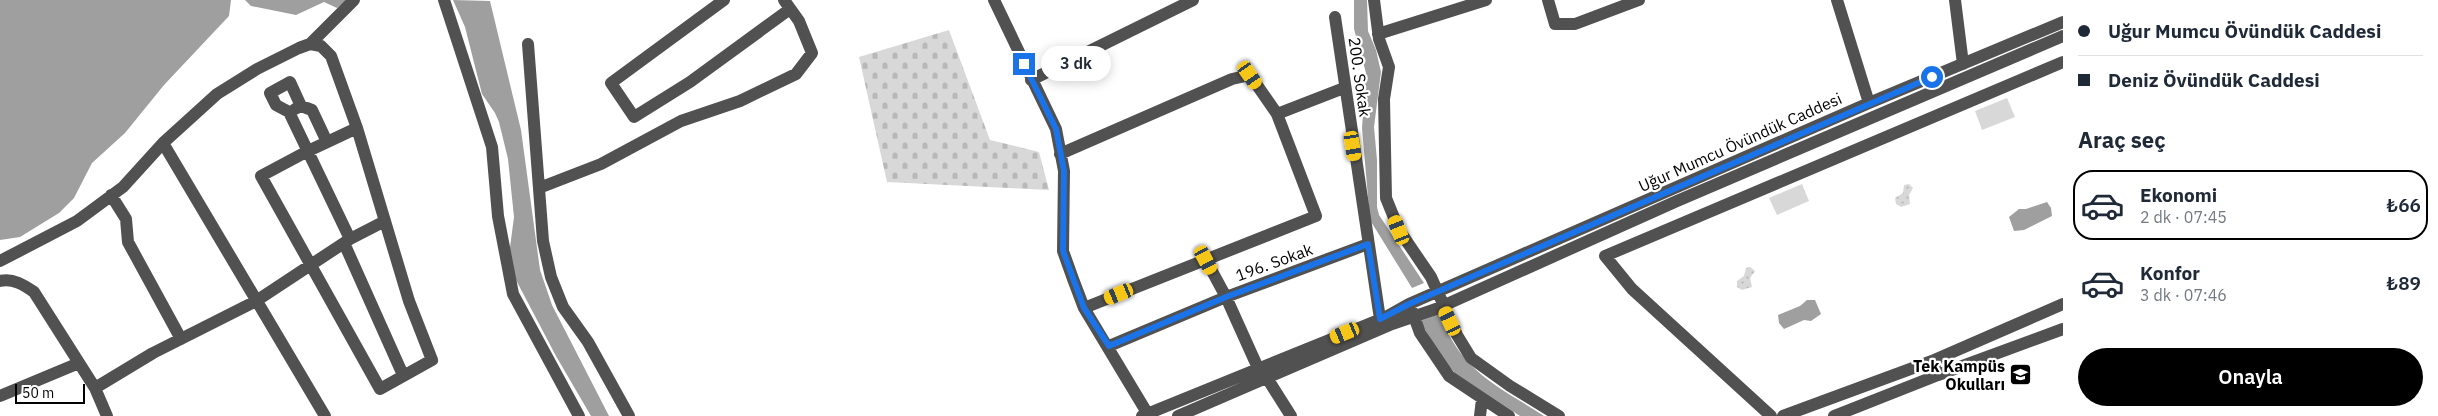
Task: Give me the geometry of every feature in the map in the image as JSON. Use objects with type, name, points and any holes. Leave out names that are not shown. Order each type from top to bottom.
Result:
[{"type":"street","points":[[0,261],[77,220],[111,195],[123,186],[163,143],[217,94],[258,69],[310,44],[354,0]]},
{"type":"street","points":[[444,0],[492,147],[498,216],[513,294],[579,416]]},
{"type":"street","points":[[539,188],[601,164],[682,121],[740,101],[796,74],[812,53],[799,21],[787,4],[690,82],[634,117],[611,83],[724,0]]},
{"type":"street","points":[[1032,80],[1193,0]]},
{"type":"street","points":[[1374,0],[1378,34],[1389,67],[1384,99],[1386,198],[1399,230],[1430,276],[1440,307],[1471,358],[1510,386],[1559,416]]},
{"type":"street","points":[[1378,34],[1486,0]]},
{"type":"street","points":[[1548,0],[1555,24],[1575,24],[1639,0]]},
{"type":"street","points":[[1837,0],[1869,103]]},
{"type":"street","points":[[1955,0],[1963,64]]},
{"type":"street","points":[[997,1],[1056,129],[1064,171],[1063,251],[1084,308],[1109,346],[1146,415],[1380,319],[1413,303],[1434,356],[1449,376],[1509,416]]},
{"type":"street","name":"200. Sokak","points":[[1335,17],[1344,88],[1380,319]]},
{"type":"street","name":"Uğur Mumcu Övündük Caddesi","points":[[1413,303],[1869,103],[2063,22]]},
{"type":"street","name":"Uğur Mumcu Övündük Caddesi","points":[[1418,316],[1686,197],[2063,36]]},
{"type":"street","points":[[310,44],[321,46],[331,56],[357,128],[409,301],[432,360],[380,390],[261,176],[357,128]]},
{"type":"street","points":[[528,44],[543,241],[551,277],[563,307],[588,342],[628,416]]},
{"type":"street","points":[[1771,416],[1632,290],[1605,256],[2063,62]]},
{"type":"street","name":"196. Sokak","points":[[1060,154],[1232,79],[1250,75],[1277,114],[1316,216],[1206,260]]},
{"type":"street","points":[[327,142],[312,110],[301,106],[290,82],[270,93],[276,104],[289,112],[347,241],[403,375]]},
{"type":"street","points":[[1277,114],[1344,88]]},
{"type":"street","points":[[289,112],[301,106]]},
{"type":"street","points":[[163,143],[325,416]]},
{"type":"street","points":[[111,195],[126,219],[128,242],[181,339]]},
{"type":"street","points":[[95,388],[181,339],[256,301],[347,241],[385,221]]},
{"type":"street","name":"196. Sokak","points":[[1109,346],[1226,297],[1368,244]]},
{"type":"street","points":[[1084,308],[1206,260],[1226,297],[1258,368]]},
{"type":"street","points":[[0,281],[21,283],[34,292],[95,388],[107,416]]},
{"type":"street","points":[[1783,416],[1932,361],[2063,304]]},
{"type":"street","points":[[1178,416],[1392,324],[1418,316]]},
{"type":"street","points":[[1834,416],[1938,374],[2063,329]]},
{"type":"street","points":[[1932,361],[1938,374]]},
{"type":"street","points":[[0,396],[79,363]]},
{"type":"street","points":[[1268,378],[1291,416]]},
{"type":"street","points":[[1480,416],[1482,398]]},
{"type":"green space","points":[[949,30],[990,140],[1039,152],[1049,190],[887,182],[859,57]]},
{"type":"green space","points":[[2007,98],[2015,117],[1982,130],[1975,111]]},
{"type":"green space","points":[[1802,184],[1809,201],[1777,215],[1769,198]]},
{"type":"green space","points":[[1909,184],[1913,188],[1909,195],[1910,204],[1901,207],[1896,204],[1895,198],[1903,193],[1904,185]]},
{"type":"green space","points":[[1750,267],[1755,271],[1750,278],[1752,287],[1742,290],[1737,287],[1737,281],[1744,276],[1746,268]]},
{"type":"shaded area","points":[[0,0],[231,0],[229,16],[164,85],[125,133],[92,163],[74,198],[59,213],[20,237],[0,240]]},
{"type":"shaded area","points":[[245,0],[347,0],[337,8],[324,2],[296,15],[251,6]]},
{"type":"shaded area","points":[[453,0],[490,1],[521,130],[540,270],[552,305],[609,416],[591,416],[556,356],[516,280],[509,255],[514,217],[508,159],[499,122],[482,94],[465,27]]},
{"type":"shaded area","points":[[1354,0],[1367,0],[1368,31],[1376,50],[1381,72],[1374,127],[1377,160],[1377,207],[1379,215],[1424,283],[1412,288],[1370,220],[1362,128],[1366,73],[1354,29]]},
{"type":"shaded area","points":[[2047,202],[2051,208],[2052,216],[2024,230],[2014,231],[2009,217],[2019,209],[2026,209]]},
{"type":"shaded area","points":[[1807,300],[1815,300],[1821,314],[1811,321],[1804,320],[1784,329],[1779,323],[1778,315],[1800,306]]},
{"type":"shaded area","points":[[1439,314],[1460,353],[1478,372],[1544,416],[1520,416],[1455,373],[1444,362],[1420,321]]},
{"type":"place","name":"Tek Kampüs Okulları","points":[[2021,375]]},
{"type":"route","points":[[1024,64],[1056,129],[1064,171],[1063,251],[1084,308],[1109,346],[1226,297],[1368,244],[1380,319],[1409,304],[1932,77]]}]
